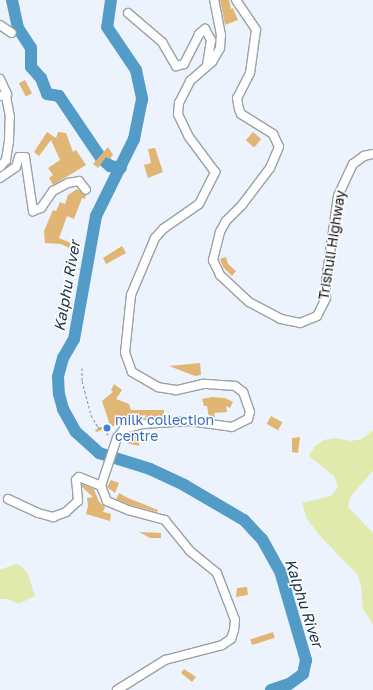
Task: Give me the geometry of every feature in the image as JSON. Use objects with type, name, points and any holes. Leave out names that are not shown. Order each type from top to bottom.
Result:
[{"type":"street","points":[[117,690],[165,660],[222,645],[231,639],[235,620],[217,574],[190,551],[173,527],[165,520],[128,510],[107,501],[101,486],[116,442],[124,429],[143,424],[189,421],[232,427],[248,419],[250,412],[243,392],[235,386],[203,384],[176,390],[158,387],[132,372],[125,353],[130,295],[155,238],[163,229],[199,204],[206,194],[214,172],[189,137],[178,114],[179,103],[190,81],[218,54],[221,35],[214,0]]},
{"type":"street","name":"Trishuli Highway","points":[[236,0],[256,30],[250,73],[237,98],[239,110],[241,114],[273,134],[279,147],[270,168],[242,205],[226,221],[220,232],[214,250],[213,260],[220,275],[249,302],[281,319],[300,323],[317,316],[326,298],[326,281],[338,196],[353,164],[364,156],[373,154]]},
{"type":"street","points":[[128,13],[162,42],[176,66],[184,64],[199,34],[205,29],[211,40],[207,66]]},
{"type":"street","points":[[0,25],[12,33]]},
{"type":"street","points":[[0,79],[6,90],[3,96],[10,116],[6,160],[0,167]]},
{"type":"street","points":[[0,178],[13,171],[19,157],[25,157],[33,211],[41,208],[54,191],[68,183],[79,182],[86,190]]},
{"type":"street","points":[[8,499],[38,513],[54,517],[66,512],[78,501],[76,480],[79,477],[101,486]]},
{"type":"path","points":[[82,368],[82,381],[90,415],[106,434],[116,442]]},
{"type":"green space","points":[[373,430],[373,471],[350,497],[348,507],[373,533],[373,625],[363,609],[361,586],[358,575],[320,536],[307,519],[302,503],[331,496],[338,487],[334,476],[309,456],[315,446],[324,440],[335,438],[351,441],[362,439]]},
{"type":"green space","points":[[15,564],[21,566],[28,574],[35,596],[19,604],[8,599],[0,599],[0,570]]},
{"type":"building","points":[[220,0],[229,0],[231,9],[233,8],[238,20],[225,25]]},
{"type":"building","points":[[25,80],[32,93],[26,97],[19,83]]},
{"type":"building","points":[[47,132],[56,138],[58,132],[66,133],[73,152],[76,150],[86,165],[53,185],[49,178],[53,175],[48,168],[60,160],[51,140],[39,156],[34,152]]},
{"type":"building","points":[[253,132],[261,139],[254,148],[246,140]]},
{"type":"building","points":[[108,147],[113,155],[109,159],[106,157],[98,168],[93,164]]},
{"type":"building","points":[[155,148],[163,172],[148,178],[144,165],[151,163],[148,149]]},
{"type":"building","points":[[77,189],[86,195],[85,199],[82,198],[74,219],[67,216],[59,238],[71,243],[69,248],[61,244],[45,243],[44,231],[53,210],[56,211],[60,202],[65,204],[68,195]]},
{"type":"building","points":[[122,246],[126,253],[106,264],[103,258]]},
{"type":"building","points":[[226,257],[228,264],[236,271],[232,276],[223,267],[220,259]]},
{"type":"building","points":[[200,363],[201,375],[195,376],[169,366]]},
{"type":"building","points":[[114,384],[122,390],[116,399],[129,404],[131,410],[164,410],[164,417],[137,418],[96,432],[95,430],[109,422],[102,401],[113,392],[111,390]]},
{"type":"building","points":[[212,397],[225,398],[233,402],[230,408],[226,406],[227,412],[214,413],[215,417],[209,418],[207,406],[204,406],[202,399]]},
{"type":"building","points":[[271,416],[282,422],[278,430],[267,424]]},
{"type":"building","points":[[128,434],[140,434],[139,446],[127,443]]},
{"type":"building","points":[[300,437],[298,453],[292,452],[292,438]]},
{"type":"building","points":[[111,480],[119,483],[115,493],[107,487]]},
{"type":"building","points":[[82,484],[94,489],[99,501],[105,507],[103,512],[111,514],[110,521],[86,514],[88,506],[87,498],[93,497],[82,487]]},
{"type":"building","points":[[119,493],[158,510],[157,512],[130,505],[116,499]]},
{"type":"building","points":[[139,532],[161,533],[161,538],[150,538]]},
{"type":"building","points":[[247,587],[248,595],[236,597],[237,588]]},
{"type":"building","points":[[273,632],[275,638],[252,645],[250,639]]},
{"type":"building","points":[[184,669],[196,677],[192,682],[181,673]]},
{"type":"waterway","points":[[12,0],[18,28],[31,48],[31,67],[41,78],[47,94],[59,96],[101,158],[110,166],[121,168]]},
{"type":"waterway","name":"Kalphu River","points":[[111,0],[107,27],[136,70],[142,99],[134,139],[96,216],[74,339],[63,358],[58,377],[59,394],[63,409],[76,432],[99,453],[150,469],[184,485],[244,520],[262,539],[280,571],[306,660],[303,674],[289,684],[271,690]]},
{"type":"place","name":"milk collection centre","points":[[107,428]]}]
